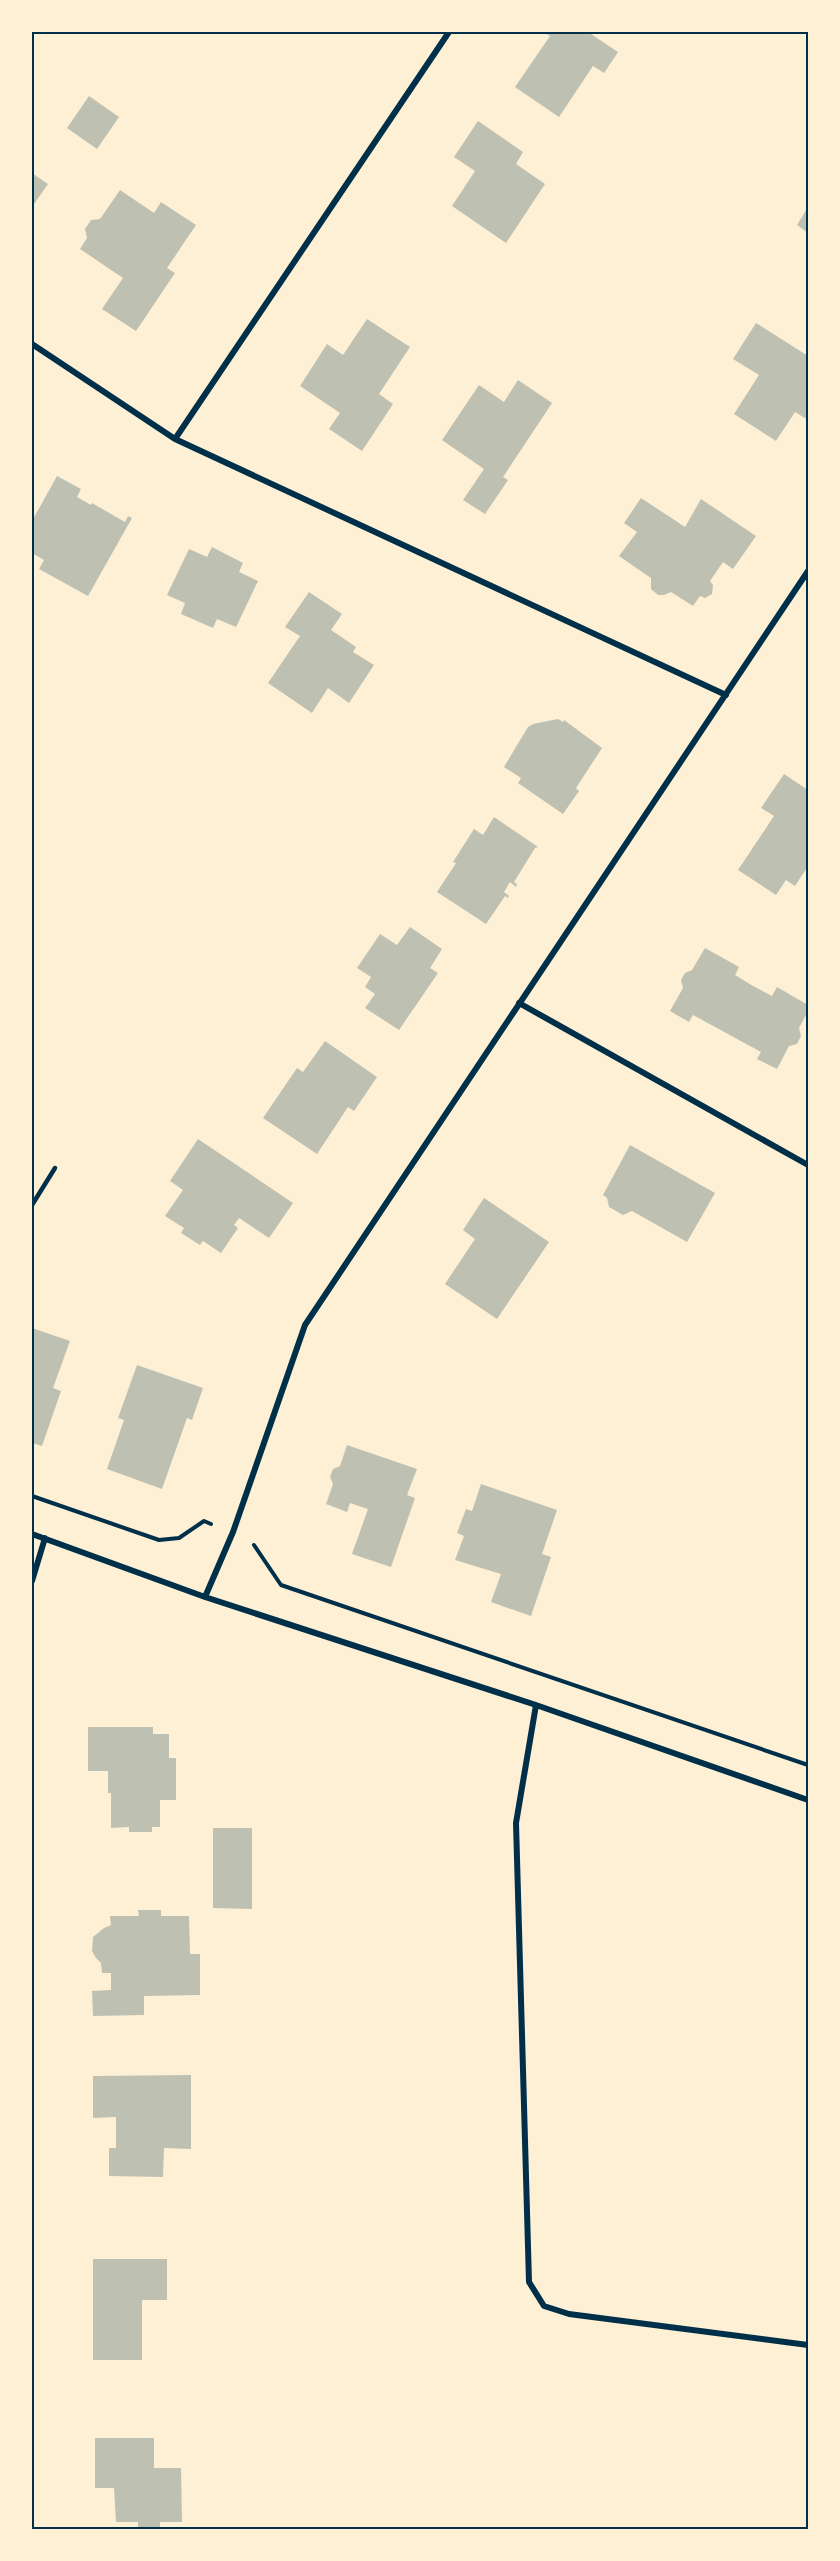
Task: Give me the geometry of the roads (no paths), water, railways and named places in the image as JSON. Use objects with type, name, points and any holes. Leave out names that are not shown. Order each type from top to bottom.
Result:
[{"type":"street","points":[[175,439],[449,32]]},
{"type":"street","points":[[32,344],[175,439],[726,695]]},
{"type":"street","points":[[205,1597],[233,1532],[305,1325],[808,571]]},
{"type":"street","points":[[519,1003],[808,1165]]},
{"type":"street","points":[[32,1534],[205,1597],[536,1705],[808,1800]]},
{"type":"street","points":[[32,1581],[45,1538]]},
{"type":"street","points":[[536,1705],[516,1823],[529,2282],[544,2306],[569,2314],[808,2345]]},
{"type":"lane","points":[[32,1205],[55,1168]]}]
